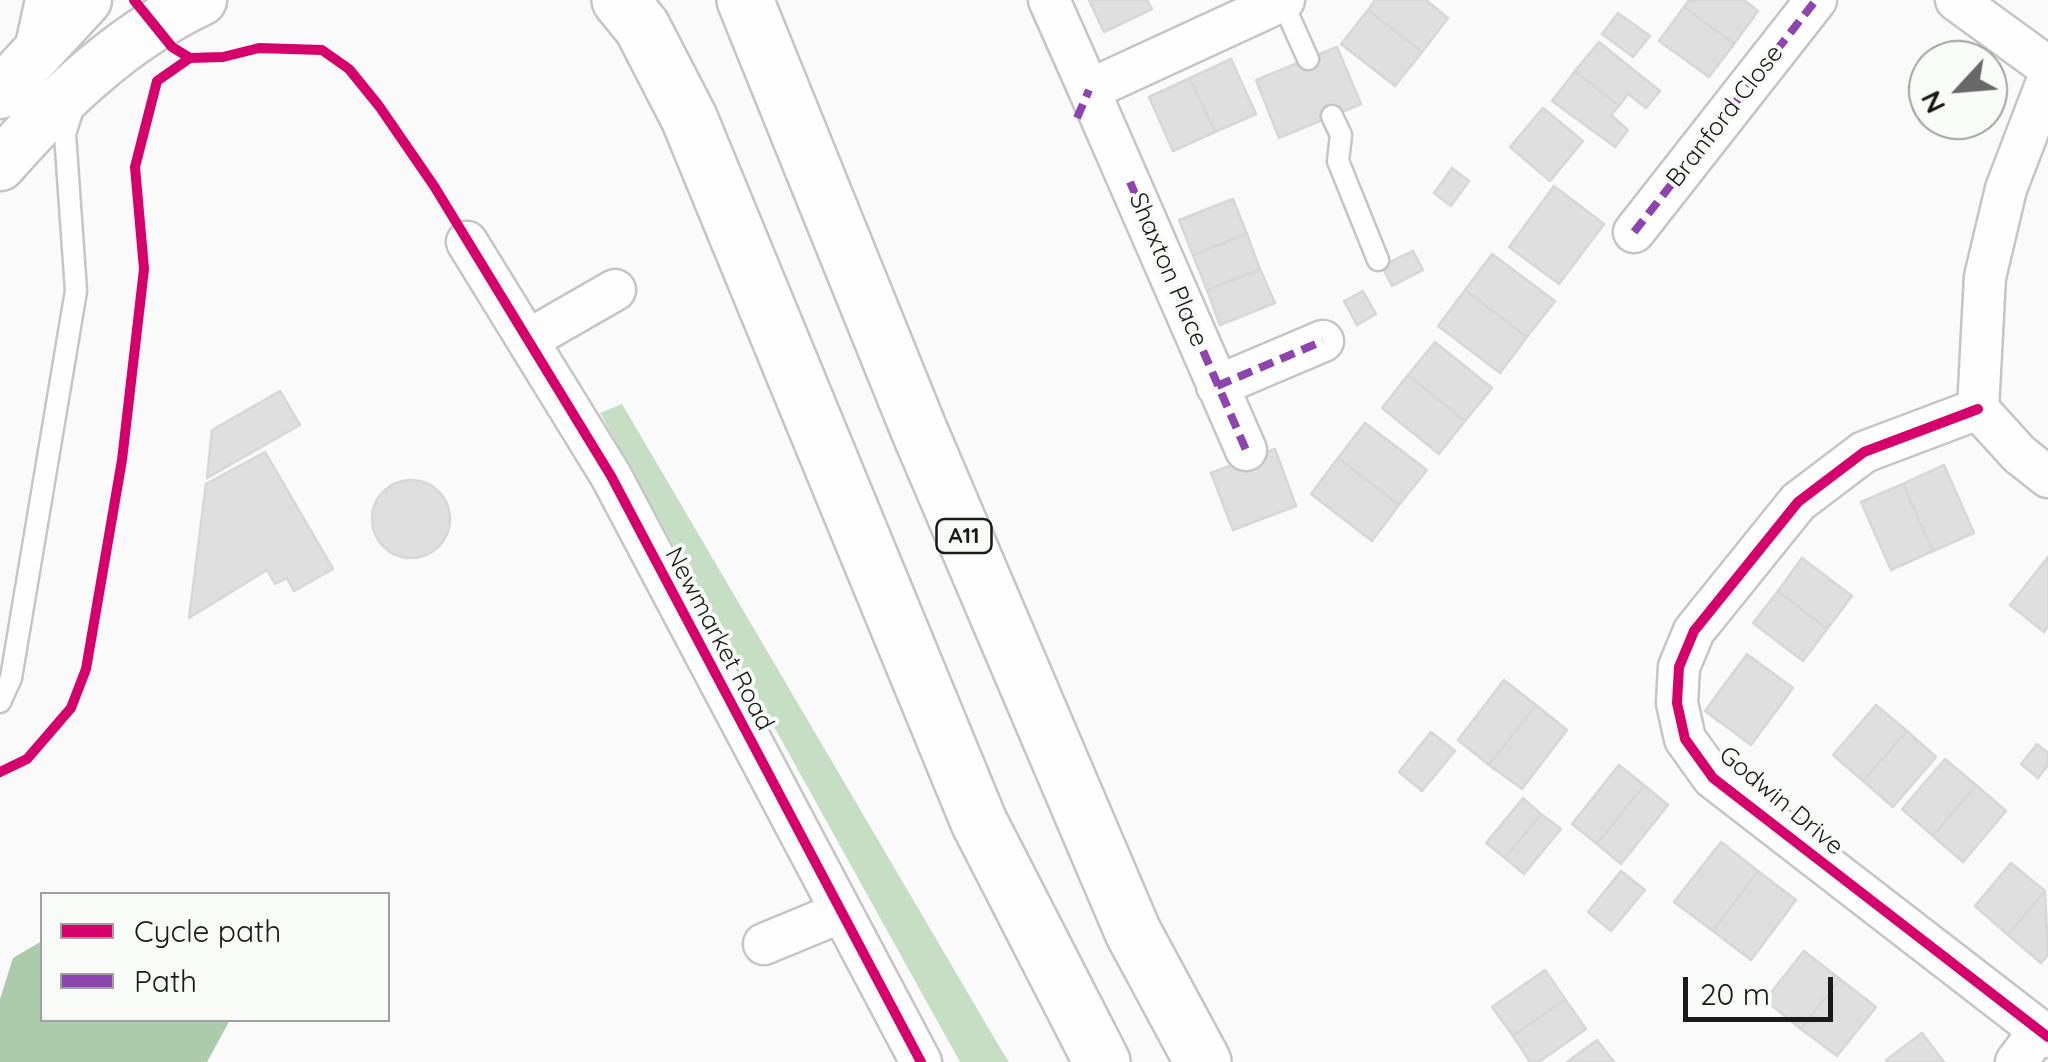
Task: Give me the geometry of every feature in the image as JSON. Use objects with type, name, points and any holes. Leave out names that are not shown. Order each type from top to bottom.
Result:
[{"type":"highway","points":[[620,0],[642,26],[689,118],[979,822],[1102,1062]]},
{"type":"highway","name":"A11","points":[[745,0],[918,430],[1126,914],[1203,1062]]},
{"type":"street","points":[[34,56],[46,0]]},
{"type":"street","points":[[0,94],[86,0]]},
{"type":"street","points":[[0,165],[82,80],[150,24],[201,0]]},
{"type":"street","name":"Shaxton Place","points":[[1049,0],[1246,450]]},
{"type":"street","points":[[1090,90],[1283,0]]},
{"type":"street","name":"Branford Close","points":[[1634,232],[1816,0]]},
{"type":"street","points":[[1956,0],[2048,67]]},
{"type":"street","points":[[2048,79],[2006,189],[1985,277],[1978,409],[2018,454],[2048,477]]},
{"type":"street","name":"Newmarket Road","points":[[468,242],[611,476],[921,1062]]},
{"type":"street","points":[[528,340],[615,290]]},
{"type":"street","points":[[1217,386],[1323,342]]},
{"type":"street","name":"Godwin Drive","points":[[1978,409],[1864,452],[1798,502],[1694,631],[1679,667],[1677,703],[1684,739],[1712,778],[2035,1043]]},
{"type":"street","points":[[764,944],[840,913]]},
{"type":"lane","points":[[1283,0],[1308,58]]},
{"type":"lane","points":[[0,702],[12,678],[76,291],[64,134],[82,80]]},
{"type":"lane","points":[[1332,116],[1342,135],[1338,161],[1378,260]]},
{"type":"shaded area","points":[[622,404],[1009,1062],[960,1062],[600,413]]},
{"type":"shaded area","points":[[40,942],[40,1022],[229,1022],[207,1062],[0,1062],[0,999],[13,958]]},
{"type":"building","points":[[1089,0],[1147,0],[1152,9],[1104,32]]},
{"type":"building","points":[[1375,0],[1426,0],[1448,18],[1422,52],[1368,10]]},
{"type":"building","points":[[1689,0],[1744,0],[1758,11],[1734,44],[1684,7]]},
{"type":"building","points":[[1684,7],[1734,44],[1709,77],[1659,41]]},
{"type":"building","points":[[1368,10],[1422,52],[1395,86],[1341,44]]},
{"type":"building","points":[[1618,13],[1650,36],[1633,57],[1602,34]]},
{"type":"building","points":[[1599,42],[1660,91],[1646,108],[1628,94],[1619,106],[1575,71]]},
{"type":"building","points":[[1337,47],[1361,104],[1279,138],[1256,80]]},
{"type":"building","points":[[1231,59],[1256,114],[1215,132],[1190,78]]},
{"type":"building","points":[[1575,71],[1619,106],[1611,115],[1628,130],[1615,147],[1552,101]]},
{"type":"building","points":[[1190,78],[1215,132],[1173,151],[1149,97]]},
{"type":"building","points":[[1543,108],[1583,141],[1550,181],[1510,147]]},
{"type":"building","points":[[1452,168],[1469,181],[1451,206],[1434,193]]},
{"type":"building","points":[[1554,186],[1604,224],[1559,284],[1509,247]]},
{"type":"building","points":[[1233,199],[1247,234],[1193,255],[1179,220]]},
{"type":"building","points":[[1247,234],[1260,269],[1207,290],[1193,255]]},
{"type":"building","points":[[1413,251],[1423,270],[1392,286],[1382,266]]},
{"type":"building","points":[[1492,254],[1555,301],[1527,337],[1465,290]]},
{"type":"building","points":[[1260,269],[1275,303],[1220,325],[1207,290]]},
{"type":"building","points":[[1465,290],[1527,337],[1500,373],[1438,326]]},
{"type":"building","points":[[1363,291],[1376,314],[1357,325],[1344,301]]},
{"type":"building","points":[[1435,342],[1492,388],[1465,421],[1408,375]]},
{"type":"building","points":[[1408,375],[1465,421],[1439,454],[1382,408]]},
{"type":"building","points":[[280,391],[300,425],[207,478],[212,430]]},
{"type":"building","points":[[1365,423],[1427,470],[1399,505],[1338,458]]},
{"type":"building","points":[[1275,449],[1296,506],[1233,530],[1211,473]]},
{"type":"building","points":[[265,452],[333,569],[294,591],[287,578],[275,584],[267,570],[189,618],[206,484]]},
{"type":"building","points":[[1338,458],[1399,505],[1372,541],[1311,494]]},
{"type":"building","points":[[1944,465],[1974,533],[1933,551],[1903,484]]},
{"type":"building","points":[[411,480],[426,483],[438,492],[447,504],[447,534],[438,546],[426,555],[411,558],[396,555],[384,546],[375,534],[372,519],[375,504],[384,492],[396,483]]},
{"type":"building","points":[[1903,484],[1933,551],[1891,570],[1861,502]]},
{"type":"building","points":[[2048,557],[2048,626],[2044,632],[2010,605]]},
{"type":"building","points":[[1802,558],[1852,596],[1827,629],[1778,591]]},
{"type":"building","points":[[1778,591],[1827,629],[1803,661],[1753,623]]},
{"type":"building","points":[[1747,654],[1793,688],[1751,745],[1705,711]]},
{"type":"building","points":[[1504,680],[1536,705],[1489,765],[1458,740]]},
{"type":"building","points":[[1536,705],[1567,730],[1522,789],[1489,765]]},
{"type":"building","points":[[1876,705],[1907,731],[1863,781],[1833,755]]},
{"type":"building","points":[[1907,731],[1936,757],[1893,807],[1863,781]]},
{"type":"building","points":[[1431,732],[1455,751],[1422,791],[1399,772]]},
{"type":"building","points":[[2037,744],[2048,753],[2048,765],[2038,778],[2021,764]]},
{"type":"building","points":[[1945,759],[1976,785],[1933,836],[1902,809]]},
{"type":"building","points":[[1619,765],[1644,785],[1597,844],[1572,824]]},
{"type":"building","points":[[1644,785],[1668,805],[1621,864],[1597,844]]},
{"type":"building","points":[[1976,785],[2006,811],[1963,862],[1933,836]]},
{"type":"building","points":[[1523,798],[1541,814],[1505,858],[1486,843]]},
{"type":"building","points":[[1541,814],[1561,829],[1524,874],[1505,858]]},
{"type":"building","points":[[1721,842],[1758,871],[1713,931],[1674,902]]},
{"type":"building","points":[[2011,863],[2045,891],[2008,935],[1975,906]]},
{"type":"building","points":[[1621,871],[1645,890],[1611,931],[1588,912]]},
{"type":"building","points":[[1758,871],[1796,900],[1751,960],[1713,931]]},
{"type":"building","points":[[2045,891],[2048,955],[2041,963],[2008,935]]},
{"type":"building","points":[[1804,951],[1840,979],[1801,1029],[1765,1000]]},
{"type":"building","points":[[1545,970],[1565,999],[1513,1036],[1492,1007]]},
{"type":"building","points":[[1840,979],[1876,1007],[1837,1056],[1801,1029]]},
{"type":"building","points":[[1565,999],[1586,1029],[1539,1062],[1530,1062],[1513,1036]]},
{"type":"building","points":[[1922,1033],[1944,1062],[1887,1062],[1886,1060]]},
{"type":"building","points":[[1597,1040],[1614,1062],[1567,1062]]},
{"type":"marked path","points":[[1634,232],[1816,0]]},
{"type":"marked path","points":[[1077,118],[1089,90]]},
{"type":"marked path","points":[[1130,182],[1246,450]]},
{"type":"marked path","points":[[1217,386],[1323,341]]},
{"type":"cycle path","points":[[134,0],[172,47],[190,58],[223,57],[259,48],[322,50],[349,69],[379,106],[434,186],[611,476],[921,1062]]},
{"type":"cycle path","points":[[0,772],[27,759],[71,708],[86,669],[122,460],[144,269],[135,167],[157,81],[190,58]]},
{"type":"cycle path","points":[[1978,409],[1864,452],[1798,502],[1694,631],[1679,667],[1677,703],[1685,739],[1713,778],[2048,1037]]}]
